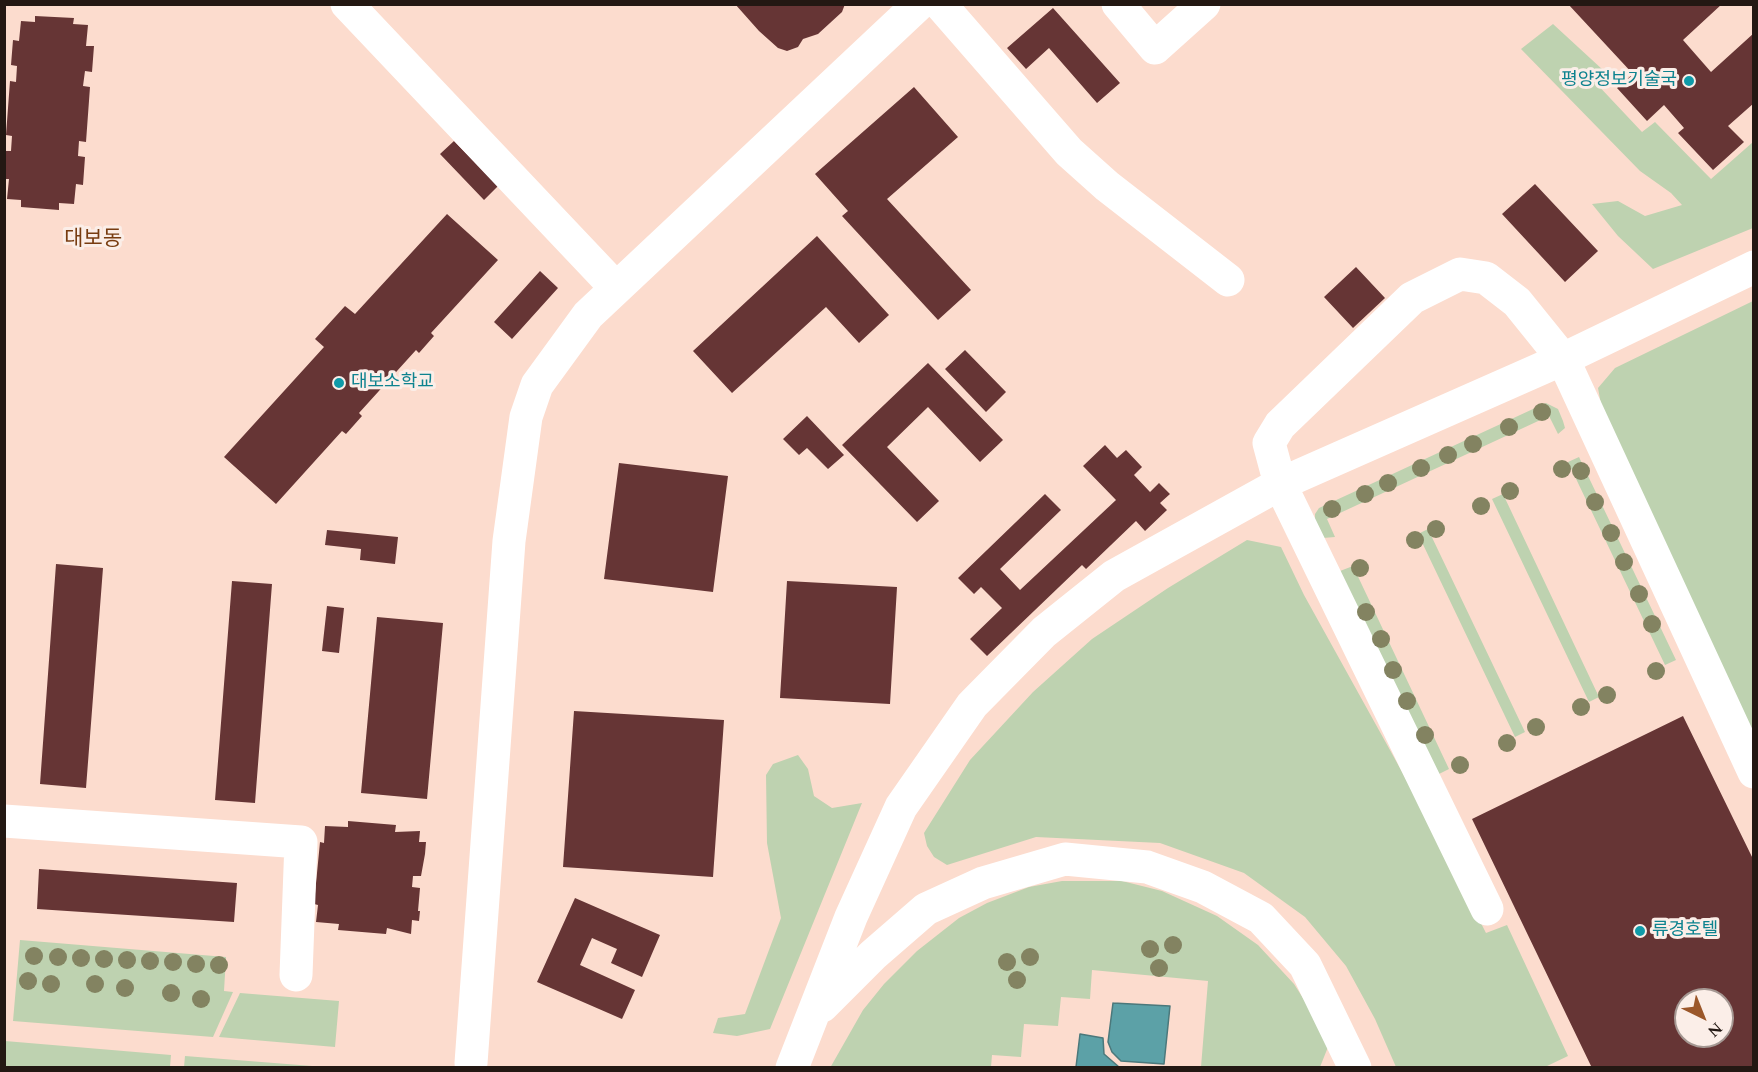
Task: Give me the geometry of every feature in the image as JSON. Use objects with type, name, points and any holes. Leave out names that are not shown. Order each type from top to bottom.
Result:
[{"type":"street","points":[[346,4],[616,288]]},
{"type":"street","points":[[471,1063],[509,541],[526,417],[537,384],[588,315],[919,4]]},
{"type":"street","points":[[940,4],[1069,152],[1107,186],[1228,279]]},
{"type":"street","points":[[1118,4],[1155,48],[1204,4]]},
{"type":"street","points":[[792,1068],[851,917],[901,807],[972,705],[1044,632],[1114,576],[1280,484],[1563,359],[1754,267]]},
{"type":"street","points":[[1487,909],[1280,484],[1269,443],[1280,425],[1412,298],[1460,274],[1486,278],[1516,302],[1563,359],[1754,772]]},
{"type":"street","points":[[4,821],[301,842],[296,975]]},
{"type":"street","points":[[813,1015],[873,955],[926,909],[983,883],[1065,859],[1147,867],[1203,887],[1261,918],[1305,965],[1355,1068]]},
{"type":"green space","points":[[1553,24],[1603,70],[1594,81],[1642,132],[1655,122],[1711,179],[1753,142],[1753,228],[1653,269],[1618,236],[1592,204],[1618,201],[1645,216],[1682,205],[1671,193],[1640,171],[1521,49]]},
{"type":"green space","points":[[1753,301],[1753,738],[1604,421],[1598,388],[1615,368]]},
{"type":"green space","points":[[1546,403],[1558,409],[1563,421],[1565,428],[1558,434],[1549,416],[1327,519],[1335,537],[1323,538],[1315,520],[1315,514],[1319,508]]},
{"type":"green space","points":[[1579,457],[1676,660],[1665,665],[1568,462]]},
{"type":"green space","points":[[1503,494],[1599,697],[1589,702],[1492,499]]},
{"type":"green space","points":[[1428,529],[1525,732],[1515,737],[1418,534]]},
{"type":"green space","points":[[1247,540],[1281,547],[1304,595],[1421,806],[1486,933],[1507,925],[1568,1056],[1545,1067],[1396,1067],[1375,1019],[1346,966],[1305,917],[1244,873],[1160,843],[1036,837],[947,865],[934,857],[927,846],[924,833],[970,760],[1033,692],[1092,639],[1168,588]]},
{"type":"green space","points":[[1353,566],[1449,769],[1437,775],[1340,571]]},
{"type":"green space","points":[[798,755],[808,769],[814,796],[832,808],[862,803],[770,1029],[737,1036],[713,1033],[718,1018],[745,1014],[781,918],[767,843],[766,775],[773,764]]},
{"type":"green space","points":[[1062,881],[1122,881],[1162,891],[1217,916],[1258,945],[1294,984],[1326,1034],[1328,1047],[1320,1067],[1201,1067],[1208,981],[1092,970],[1090,999],[1061,997],[1058,1026],[1024,1024],[1021,1057],[992,1055],[991,1067],[830,1068],[863,1010],[884,984],[917,951],[959,918],[987,903],[1029,887]]},
{"type":"green space","points":[[20,940],[226,957],[224,991],[233,992],[213,1037],[13,1021]]},
{"type":"green space","points":[[240,993],[339,1001],[335,1047],[219,1037]]},
{"type":"green space","points":[[5,1041],[171,1055],[170,1067],[5,1067]]},
{"type":"green space","points":[[185,1056],[325,1067],[184,1067]]},
{"type":"water","points":[[1113,1003],[1170,1006],[1164,1064],[1121,1061],[1112,1052],[1108,1042]]},
{"type":"water","points":[[1080,1034],[1103,1038],[1104,1054],[1119,1067],[1076,1067]]},
{"type":"building","points":[[735,4],[845,4],[842,12],[818,34],[803,39],[798,47],[787,51],[778,48],[759,31]]},
{"type":"building","name":"평양정보기술국","points":[[1568,4],[1722,4],[1683,40],[1711,72],[1754,33],[1754,103],[1728,126],[1744,142],[1713,170],[1678,133],[1684,128],[1664,105],[1647,121],[1617,88],[1633,74]]},
{"type":"building","points":[[1053,8],[1120,83],[1097,103],[1049,48],[1026,69],[1007,48]]},
{"type":"building","points":[[35,16],[74,18],[73,24],[88,25],[86,46],[94,46],[92,72],[85,71],[83,86],[90,87],[86,142],[79,141],[78,156],[85,157],[83,185],[76,184],[74,204],[59,203],[59,210],[21,207],[21,200],[7,199],[9,179],[4,179],[5,151],[11,151],[12,136],[6,135],[10,81],[16,82],[17,66],[11,65],[13,40],[19,41],[21,21],[35,22]]},
{"type":"building","points":[[914,87],[958,137],[887,199],[971,290],[938,320],[842,216],[848,211],[815,174]]},
{"type":"building","points":[[454,141],[498,186],[484,200],[440,154]]},
{"type":"building","points":[[1535,184],[1598,251],[1565,282],[1502,214]]},
{"type":"building","name":"대보소학교","points":[[447,214],[498,260],[431,333],[434,336],[419,353],[416,350],[359,413],[362,416],[346,434],[342,431],[276,504],[224,457],[324,347],[315,339],[345,306],[355,314]]},
{"type":"building","points":[[817,236],[889,315],[859,343],[826,307],[732,393],[693,351]]},
{"type":"building","points":[[1356,267],[1385,298],[1353,328],[1324,297]]},
{"type":"building","points":[[540,271],[558,288],[512,339],[494,322]]},
{"type":"building","points":[[965,350],[1006,392],[986,412],[945,369]]},
{"type":"building","points":[[928,363],[1003,440],[980,462],[928,407],[887,447],[939,501],[917,522],[842,445]]},
{"type":"building","points":[[807,416],[844,455],[828,469],[807,448],[799,455],[783,439]]},
{"type":"building","points":[[1105,445],[1117,458],[1126,450],[1142,467],[1134,475],[1150,492],[1159,483],[1170,494],[1160,503],[1167,510],[1145,531],[1136,521],[1086,569],[1082,565],[987,656],[970,639],[1002,608],[981,587],[974,594],[958,578],[1045,494],[1061,510],[1000,569],[1020,590],[1116,500],[1083,466]]},
{"type":"building","points":[[619,463],[728,476],[713,592],[604,579]]},
{"type":"building","points":[[327,530],[398,537],[395,564],[360,560],[361,549],[325,545]]},
{"type":"building","points":[[56,564],[103,568],[86,788],[40,784]]},
{"type":"building","points":[[232,581],[272,584],[255,803],[215,800]]},
{"type":"building","points":[[787,581],[897,587],[890,704],[780,698]]},
{"type":"building","points":[[327,606],[344,608],[339,653],[322,651]]},
{"type":"building","points":[[377,617],[443,623],[427,799],[361,793]]},
{"type":"building","points":[[574,711],[724,720],[713,877],[563,867]]},
{"type":"building","name":"류경호텔","points":[[1683,716],[1754,861],[1754,1068],[1592,1068],[1472,819]]},
{"type":"building","points":[[348,821],[396,825],[395,832],[420,831],[419,842],[426,842],[425,854],[421,876],[413,876],[412,887],[420,888],[418,911],[420,911],[419,921],[412,920],[411,934],[387,928],[386,934],[338,930],[339,924],[316,922],[318,905],[314,904],[320,842],[324,843],[325,826],[348,827]]},
{"type":"building","points":[[39,869],[237,883],[234,922],[37,909]]},
{"type":"building","points":[[575,898],[660,935],[642,977],[611,963],[617,949],[592,938],[580,965],[635,990],[622,1019],[537,982]]},
{"type":"place","name":"평양정보기술국","points":[[1689,81]]},
{"type":"place","name":"대보소학교","points":[[339,383]]},
{"type":"place","name":"류경호텔","points":[[1640,931]]},
{"type":"district","name":"대보동","points":[[93,241]]}]
